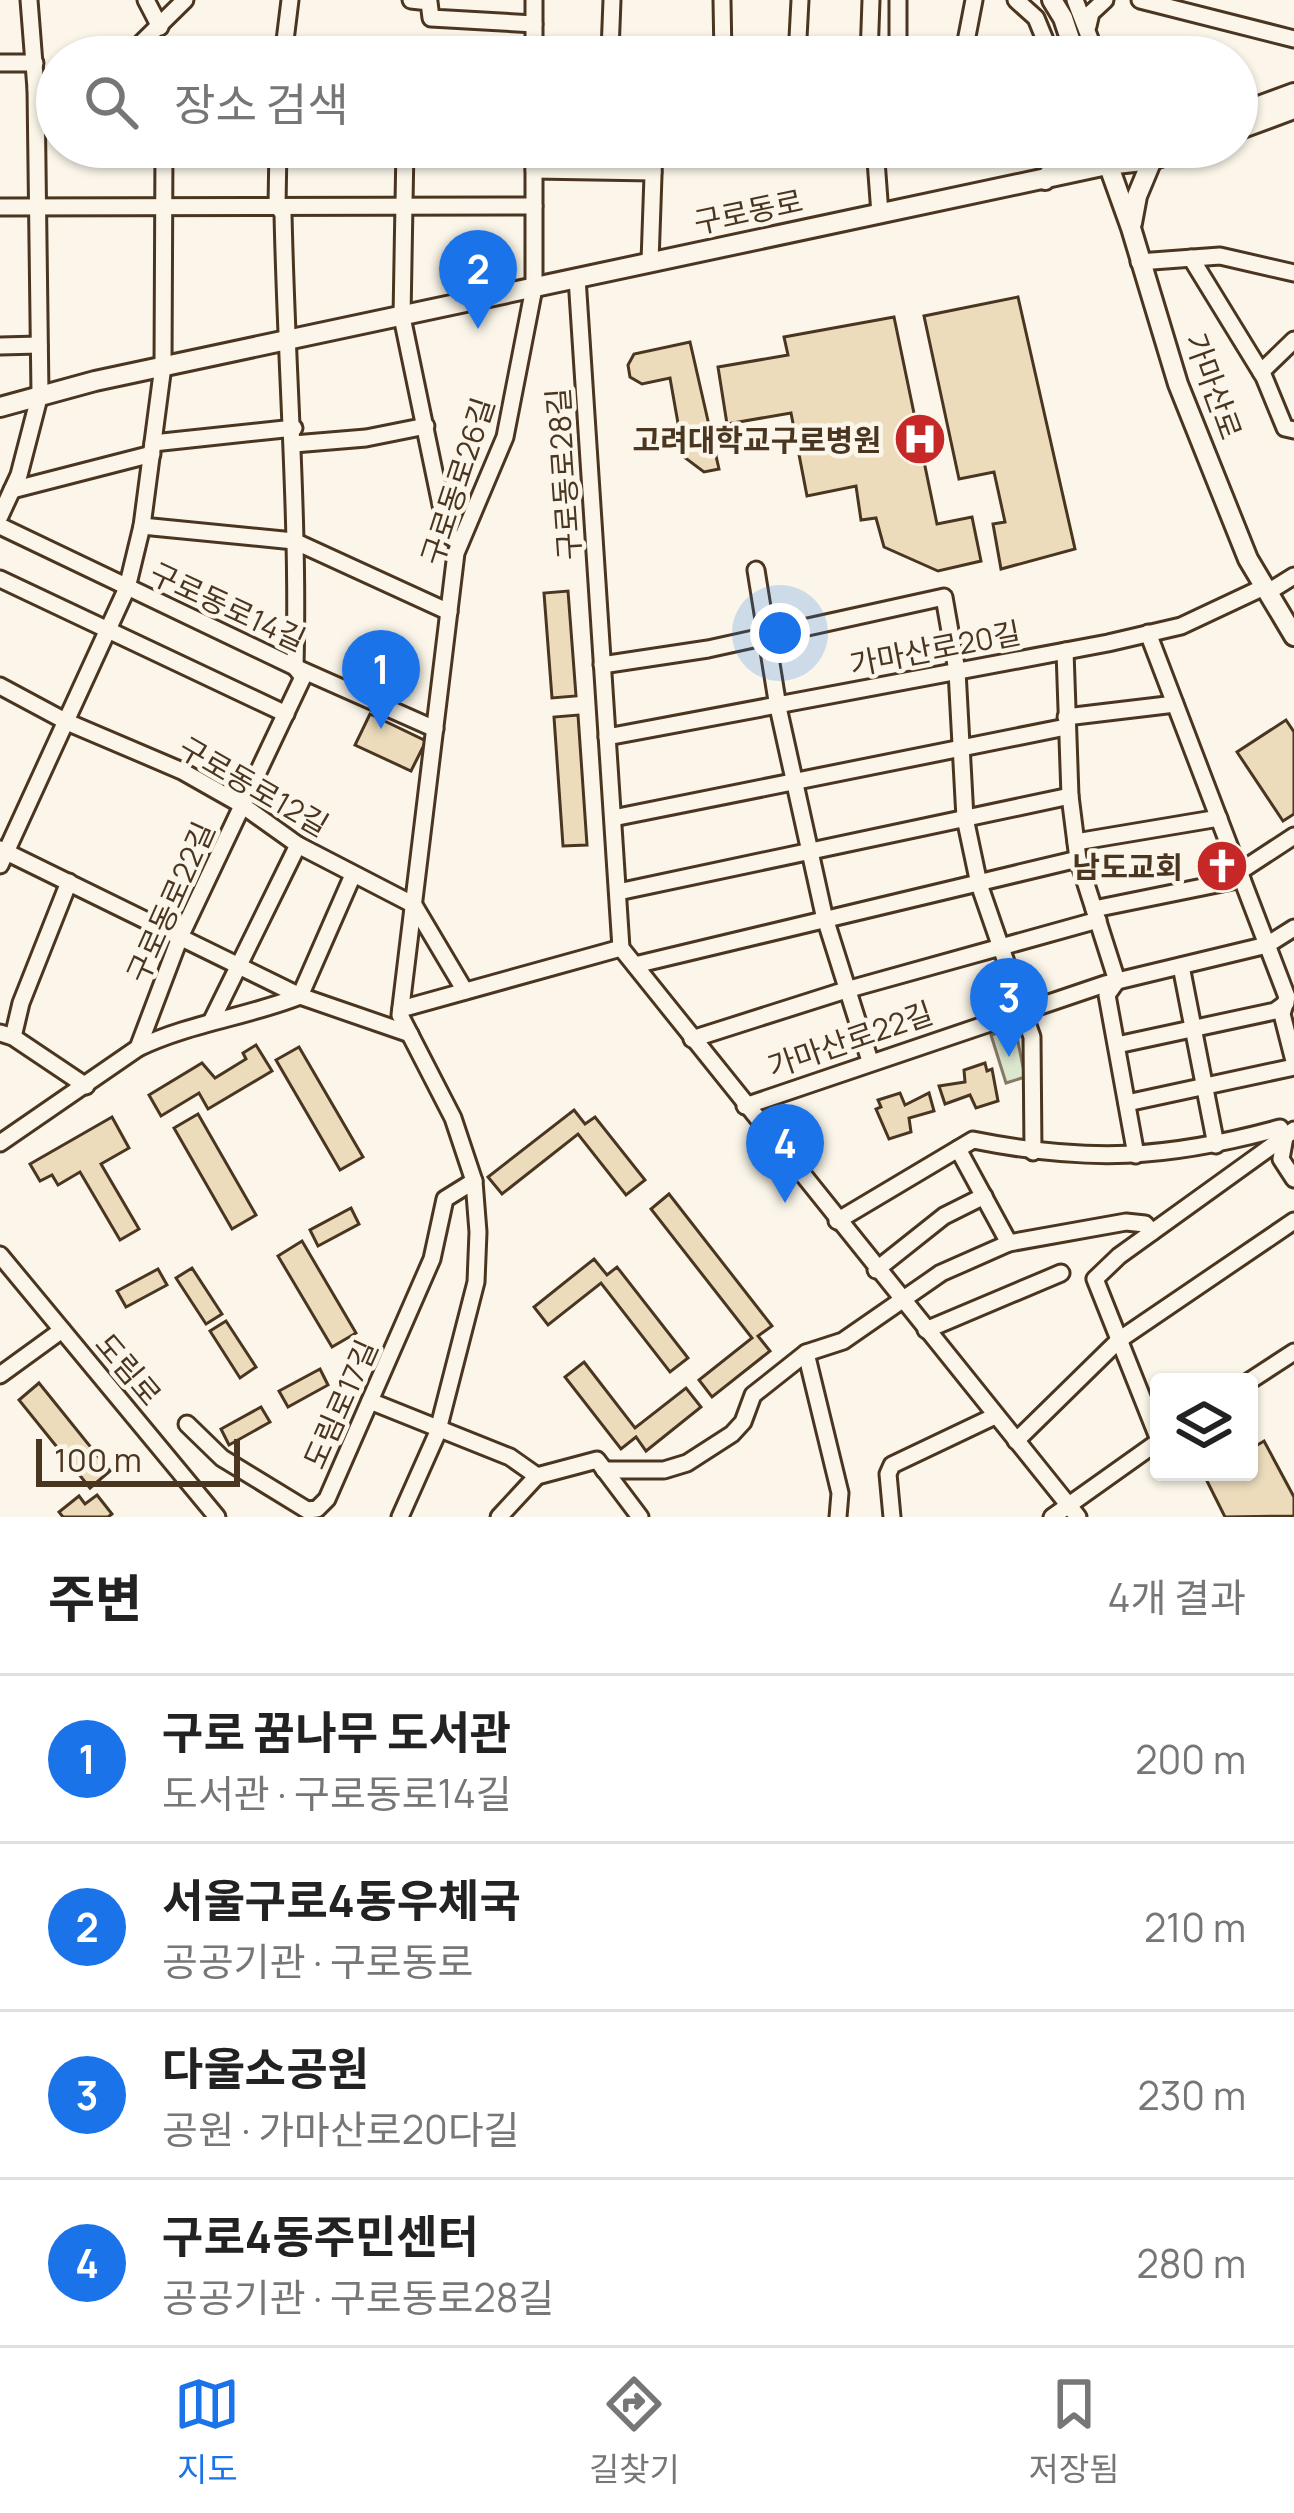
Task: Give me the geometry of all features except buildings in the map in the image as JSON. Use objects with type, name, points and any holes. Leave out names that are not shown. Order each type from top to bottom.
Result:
[{"type":"main road","points":[[1052,0],[1069,36]]},
{"type":"main road","points":[[1258,106],[1294,93]]},
{"type":"main road","points":[[1258,122],[1294,109]]},
{"type":"main road","points":[[1045,179],[1053,168]]},
{"type":"main road","name":"구로동로","points":[[0,407],[286,339],[1045,179],[1073,168]]},
{"type":"main road","name":"가마산로","points":[[1108,168],[1178,384],[1247,559],[1288,615],[1294,636]]},
{"type":"main road","points":[[1131,228],[1146,168]]},
{"type":"street","points":[[0,516],[13,490],[40,394],[36,89],[26,0]]},
{"type":"street","points":[[146,0],[160,27]]},
{"type":"street","points":[[150,36],[185,0]]},
{"type":"street","points":[[286,36],[290,0]]},
{"type":"street","points":[[411,0],[429,2],[431,18],[534,24]]},
{"type":"street","points":[[534,0],[534,36]]},
{"type":"street","points":[[610,36],[611,0]]},
{"type":"street","points":[[722,0],[723,36]]},
{"type":"street","points":[[798,36],[800,0]]},
{"type":"street","points":[[870,36],[871,0]]},
{"type":"street","points":[[898,0],[898,36]]},
{"type":"street","points":[[967,36],[974,0]]},
{"type":"street","points":[[1016,0],[1036,17],[1044,36]]},
{"type":"street","points":[[1075,0],[1090,36]]},
{"type":"street","points":[[1088,29],[1091,13],[1105,0]]},
{"type":"street","points":[[1140,0],[1294,39]]},
{"type":"street","points":[[0,63],[35,63]]},
{"type":"street","points":[[164,168],[163,366],[142,526],[127,588],[2,855],[69,882],[300,996],[410,1034]]},
{"type":"street","name":"구로동로22길","points":[[138,1048],[180,938],[303,677],[295,668],[294,436],[278,168]]},
{"type":"street","points":[[405,168],[402,317],[447,534],[460,543]]},
{"type":"street","points":[[650,262],[653,168]]},
{"type":"street","points":[[877,168],[880,214]]},
{"type":"street","points":[[533,170],[653,172]]},
{"type":"street","name":"구로동로26길","points":[[400,1517],[438,1429],[476,1282],[474,1180],[453,1118],[400,1015],[460,543],[505,436],[533,288],[533,170]]},
{"type":"street","points":[[0,207],[534,206]]},
{"type":"street","points":[[1139,262],[1220,256],[1294,272]]},
{"type":"street","points":[[1191,257],[1261,371],[1277,415],[1285,428],[1294,430]]},
{"type":"street","name":"구로동로28길","points":[[577,278],[621,948]]},
{"type":"street","points":[[1261,371],[1294,340]]},
{"type":"street","points":[[0,346],[39,345]]},
{"type":"street","points":[[13,490],[152,448],[294,436],[366,438],[426,426]]},
{"type":"street","name":"구로동로14길","points":[[0,526],[295,668],[435,729]]},
{"type":"street","points":[[142,526],[294,541],[449,612]]},
{"type":"street","points":[[756,571],[778,707],[825,920],[870,1060]]},
{"type":"street","name":"가마산로20길","points":[[607,737],[1148,634],[1180,626],[1294,576]]},
{"type":"street","points":[[0,579],[286,714]]},
{"type":"street","points":[[602,665],[944,597],[957,670],[965,818],[979,884],[1033,1037],[1033,1152]]},
{"type":"street","points":[[1148,634],[1290,1001]]},
{"type":"street","points":[[1065,651],[1070,796],[1077,850],[1117,981],[1107,995],[1136,1155]]},
{"type":"street","name":"구로동로12길","points":[[0,686],[67,722],[182,771],[242,805],[298,845],[414,905]]},
{"type":"street","points":[[613,818],[961,748],[1066,722],[1175,704]]},
{"type":"street","points":[[618,892],[1070,796]]},
{"type":"street","points":[[635,965],[979,884],[1077,850],[1219,818]]},
{"type":"street","points":[[692,1039],[1096,914],[1240,876],[1294,836]]},
{"type":"street","points":[[211,1022],[298,845]]},
{"type":"street","points":[[0,1143],[138,1048],[170,1033],[254,1014],[300,996],[353,875]]},
{"type":"street","points":[[69,882],[6,1035],[86,1086]]},
{"type":"street","points":[[414,905],[465,992]]},
{"type":"street","name":"가마산로22길","points":[[745,1106],[870,1060],[1117,981],[1267,945],[1294,928]]},
{"type":"street","points":[[401,1009],[621,948],[1072,1511]]},
{"type":"street","points":[[1181,966],[1216,1145]]},
{"type":"street","points":[[1117,1045],[1275,1011],[1290,1001]]},
{"type":"street","points":[[1127,1103],[1294,1064],[1282,1014],[1290,1001]]},
{"type":"street","points":[[837,1221],[973,1140],[1033,1152],[1136,1155],[1173,1154],[1280,1128],[1290,1133]]},
{"type":"street","points":[[1290,1133],[1281,1159],[1294,1179]]},
{"type":"street","points":[[1150,1418],[1095,1279],[1290,1133]]},
{"type":"street","points":[[958,1149],[1010,1243]]},
{"type":"street","name":"도림로17길","points":[[187,1424],[222,1458],[307,1510],[317,1509],[327,1499],[432,1259],[445,1199],[474,1180]]},
{"type":"street","points":[[877,1270],[944,1216],[984,1196]]},
{"type":"street","points":[[1016,1441],[1119,1340],[1294,1220]]},
{"type":"street","points":[[604,1470],[664,1470],[687,1463],[732,1434],[753,1395],[806,1353],[843,1341],[941,1273],[1010,1243],[1126,1222],[1145,1224],[1152,1232]]},
{"type":"street","name":"도림로","points":[[0,1256],[217,1517]]},
{"type":"street","points":[[926,1330],[1061,1273]]},
{"type":"street","points":[[0,1375],[62,1330]]},
{"type":"street","points":[[1258,1375],[1294,1352]]},
{"type":"street","points":[[806,1353],[840,1493],[838,1517]]},
{"type":"street","points":[[370,1401],[510,1457],[537,1476]]},
{"type":"street","points":[[892,1517],[888,1474],[892,1465],[995,1416]]},
{"type":"street","points":[[1052,1517],[1072,1511],[1150,1447]]},
{"type":"street","points":[[499,1517],[537,1476],[597,1460],[638,1516]]},
{"type":"green space","points":[[1010,1029],[1017,1037],[1025,1077],[1006,1083],[991,1035]]},
{"type":"place","name":"서울구로4동우체국","points":[[478,329]]},
{"type":"place","name":"고려대학교구로병원","points":[[920,439]]},
{"type":"place","name":"구로 꿈나무 도서관","points":[[381,729]]},
{"type":"place","name":"남도교회","points":[[1222,866]]},
{"type":"place","name":"다울소공원","points":[[1009,1057]]},
{"type":"place","name":"구로4동주민센터","points":[[785,1203]]}]
